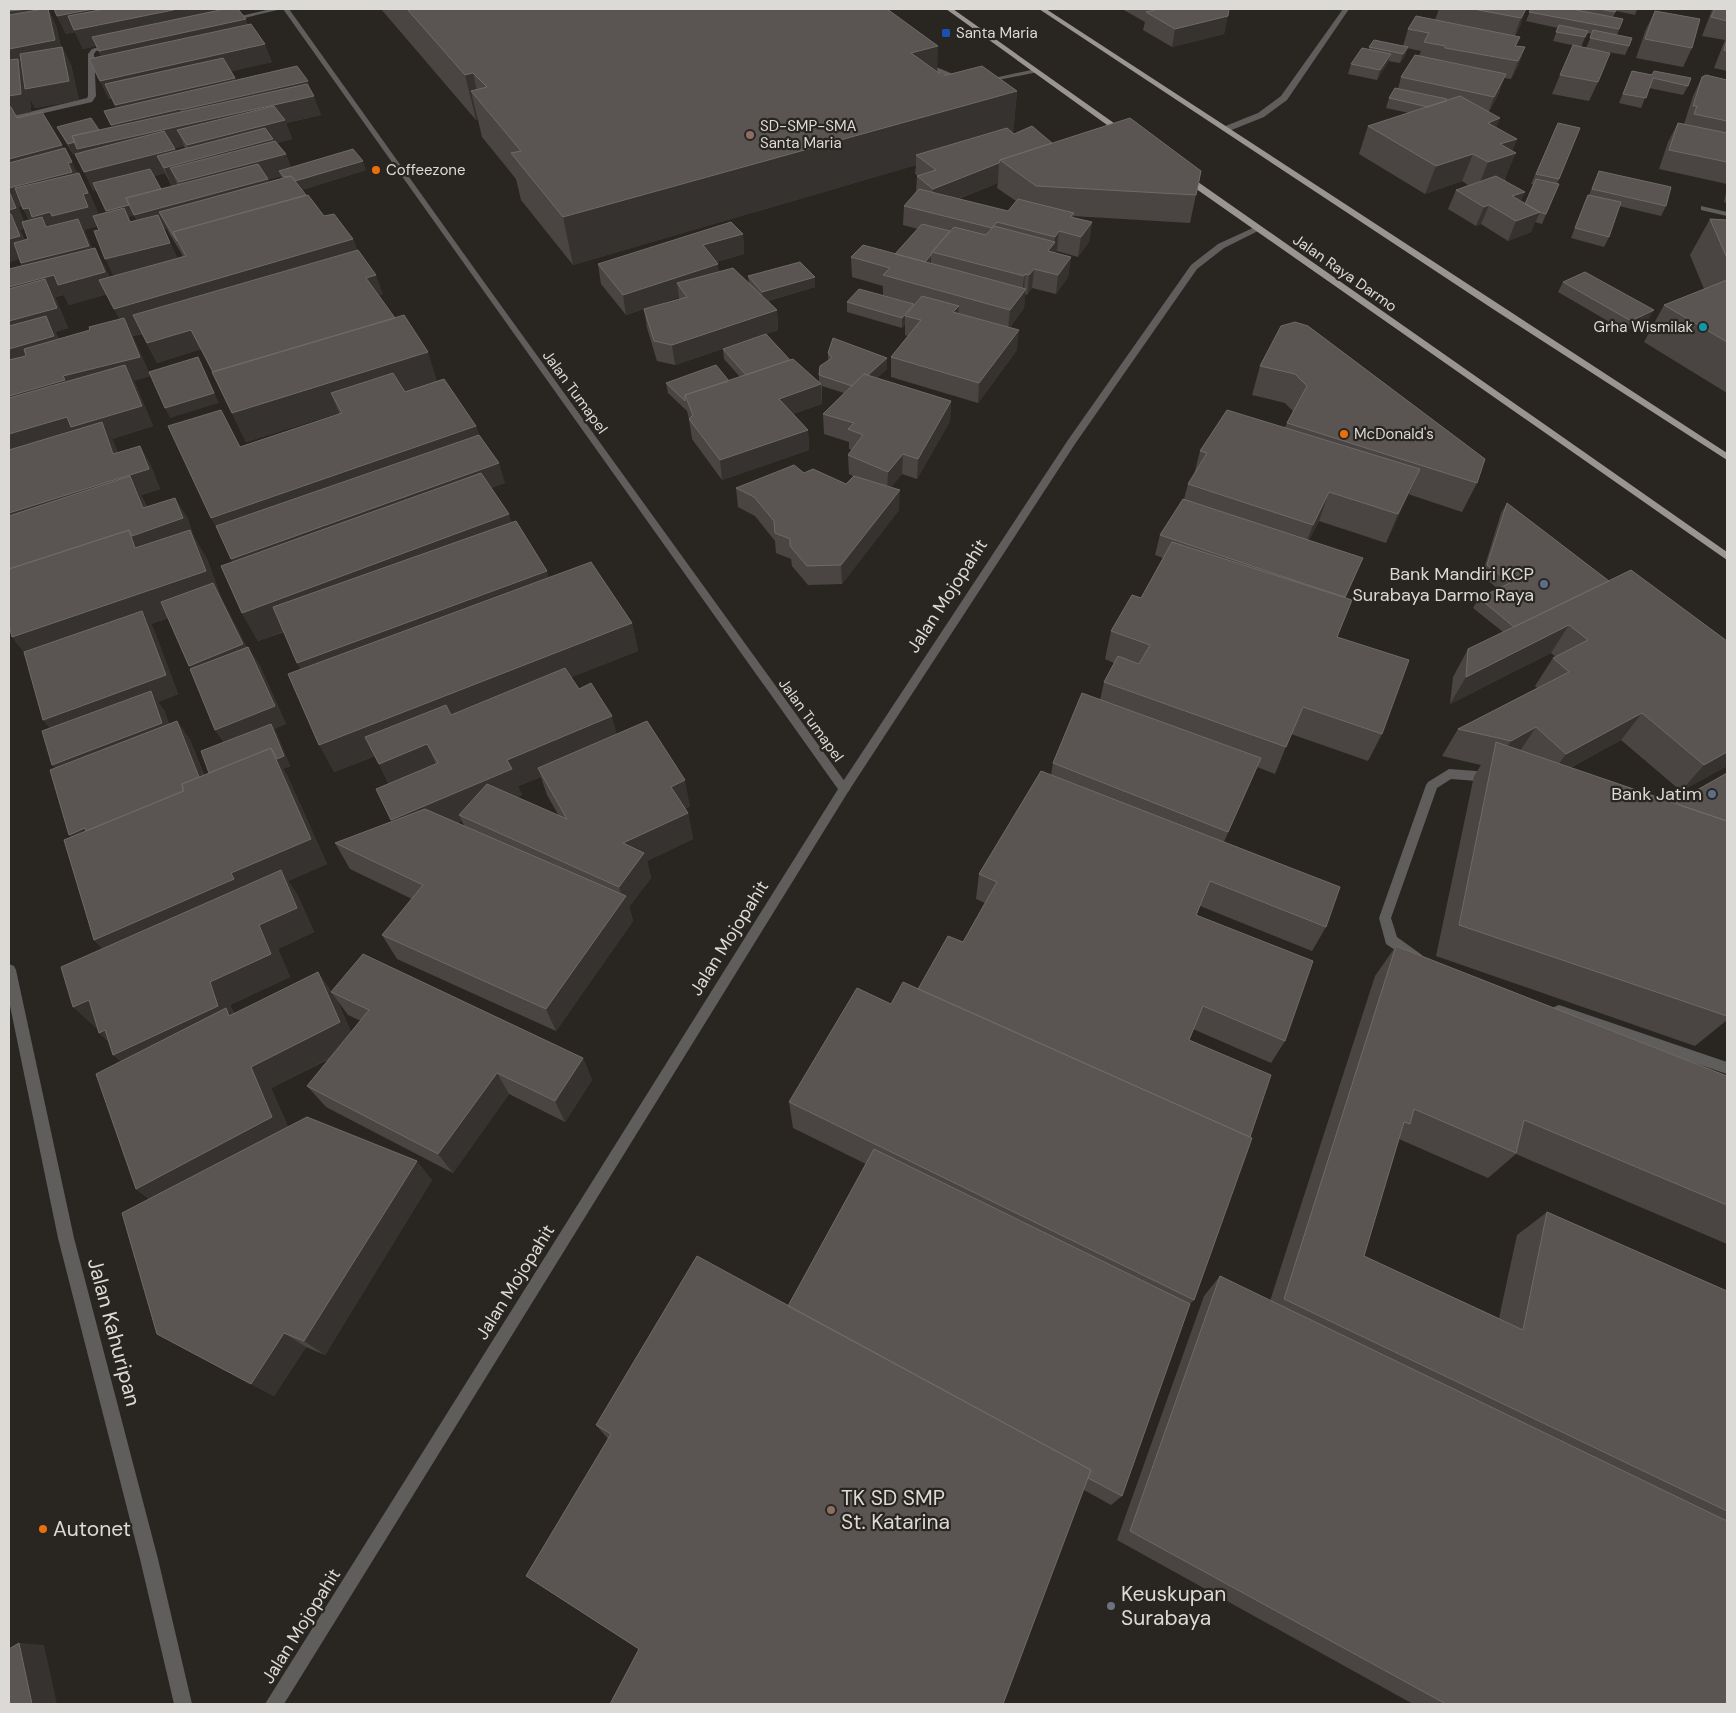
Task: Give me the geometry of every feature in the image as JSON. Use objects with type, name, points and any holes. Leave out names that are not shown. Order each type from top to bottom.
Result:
[{"type":"main road","points":[[949,9],[1131,138]]},
{"type":"main road","points":[[1042,9],[1727,457]]},
{"type":"main road","name":"Jalan Raya Darmo","points":[[1179,172],[1727,557]]},
{"type":"street","points":[[216,23],[279,9]]},
{"type":"street","name":"Jalan Tumapel","points":[[286,9],[844,789]]},
{"type":"street","points":[[1226,129],[1261,115],[1284,98],[1346,9]]},
{"type":"street","points":[[9,118],[89,100],[92,96],[91,54],[102,48],[122,43]]},
{"type":"street","points":[[918,60],[954,78],[971,81],[1001,79],[1036,71]]},
{"type":"street","points":[[1704,208],[1727,214]]},
{"type":"street","name":"Jalan Mojopahit","points":[[274,1704],[844,789],[1070,442],[1194,267],[1222,246],[1258,229]]},
{"type":"street","points":[[1426,965],[1391,940],[1385,918],[1432,785],[1449,774],[1490,776],[1499,780]]},
{"type":"street","name":"Jalan Kahuripan","points":[[9,970],[66,1238],[147,1550],[183,1704]]},
{"type":"street","points":[[1548,1007],[1727,1068]]},
{"type":"building","points":[[9,9],[30,9],[9,11]]},
{"type":"building","points":[[48,9],[55,40],[9,49],[9,15]]},
{"type":"building","points":[[54,9],[93,9],[57,16]]},
{"type":"building","points":[[105,9],[178,9],[74,30],[68,16]]},
{"type":"building","points":[[225,9],[238,9],[246,19],[99,51],[92,37]]},
{"type":"building","name":"SD-SMP-SMA Santa Maria","points":[[407,9],[887,9],[938,46],[911,53],[943,76],[982,66],[1017,91],[563,217],[511,153],[521,151],[471,91],[487,87],[473,73],[465,75]]},
{"type":"building","points":[[1159,9],[1229,9],[1228,16],[1175,29],[1146,12]]},
{"type":"building","points":[[1473,9],[1526,9],[1521,18]]},
{"type":"building","points":[[1531,9],[1571,9],[1623,19],[1619,29],[1529,12]]},
{"type":"building","points":[[1599,9],[1617,9],[1615,12]]},
{"type":"building","points":[[1715,9],[1727,9],[1727,21],[1711,17]]},
{"type":"building","points":[[1655,11],[1700,19],[1692,48],[1645,39]]},
{"type":"building","points":[[1416,16],[1520,37],[1515,46],[1525,47],[1518,61],[1445,48],[1445,46],[1424,42],[1429,33],[1408,29]]},
{"type":"building","points":[[251,24],[265,44],[100,81],[89,59]]},
{"type":"building","points":[[1559,25],[1588,31],[1585,37],[1556,32]]},
{"type":"building","points":[[1593,30],[1632,38],[1629,46],[1590,38]]},
{"type":"building","points":[[1374,40],[1408,47],[1403,54],[1369,47]]},
{"type":"building","points":[[1727,40],[1727,51],[1724,50]]},
{"type":"building","points":[[1573,45],[1610,53],[1598,82],[1560,75]]},
{"type":"building","points":[[62,47],[69,81],[25,89],[20,54]]},
{"type":"building","points":[[1362,48],[1391,54],[1380,70],[1351,64]]},
{"type":"building","points":[[1415,55],[1506,74],[1494,97],[1401,77]]},
{"type":"building","points":[[223,58],[235,78],[115,105],[105,84]]},
{"type":"building","points":[[18,59],[21,94],[9,96],[9,60]]},
{"type":"building","points":[[297,66],[308,81],[111,125],[104,111]]},
{"type":"building","points":[[1632,71],[1652,75],[1654,71],[1691,78],[1688,86],[1653,78],[1646,98],[1623,94]]},
{"type":"building","points":[[1706,75],[1727,80],[1727,121],[1694,114],[1697,106],[1693,106],[1702,77]]},
{"type":"building","points":[[307,84],[314,96],[77,149],[72,136]]},
{"type":"building","points":[[1395,88],[1447,99],[1428,107],[1389,98]]},
{"type":"building","points":[[1460,96],[1500,118],[1488,123],[1517,139],[1500,144],[1516,153],[1488,162],[1473,154],[1436,166],[1368,126]]},
{"type":"building","points":[[274,106],[285,120],[187,145],[177,130]]},
{"type":"building","points":[[9,107],[11,107],[17,118],[42,112],[62,145],[9,159]]},
{"type":"building","points":[[91,118],[99,130],[72,136],[75,142],[68,144],[57,127]]},
{"type":"building","points":[[1130,118],[1201,171],[1196,195],[1036,186],[1000,160]]},
{"type":"building","points":[[1558,123],[1580,128],[1559,179],[1536,174]]},
{"type":"building","points":[[1678,123],[1727,133],[1727,162],[1669,150]]},
{"type":"building","points":[[1032,126],[1052,143],[1000,160],[999,163],[933,189],[917,176],[936,170],[916,155],[1007,128],[1014,134]]},
{"type":"building","points":[[265,128],[273,139],[164,168],[157,156]]},
{"type":"building","points":[[164,131],[175,149],[84,172],[75,154]]},
{"type":"building","points":[[275,141],[286,154],[179,182],[170,168]]},
{"type":"building","points":[[65,148],[72,162],[68,163],[72,172],[9,188],[9,163]]},
{"type":"building","points":[[353,149],[363,161],[295,181],[291,176],[284,177],[279,171]]},
{"type":"building","points":[[258,164],[268,179],[134,215],[126,198]]},
{"type":"building","points":[[150,169],[161,189],[126,198],[129,205],[106,211],[93,183]]},
{"type":"building","points":[[1599,171],[1671,187],[1666,206],[1592,189]]},
{"type":"building","points":[[79,173],[88,193],[83,194],[88,207],[52,216],[50,212],[32,217],[29,208],[23,209],[15,188]]},
{"type":"building","points":[[291,176],[306,195],[173,232],[177,241],[159,212]]},
{"type":"building","points":[[1496,176],[1525,192],[1512,196],[1540,212],[1516,221],[1489,205],[1484,207],[1456,190]]},
{"type":"building","points":[[1536,179],[1559,184],[1546,214],[1525,204]]},
{"type":"building","points":[[919,189],[1008,211],[1018,199],[1074,213],[1070,217],[1092,222],[1081,237],[1059,231],[1055,237],[997,222],[992,228],[904,206]]},
{"type":"building","points":[[9,191],[16,208],[9,210]]},
{"type":"building","points":[[308,195],[324,216],[334,214],[353,239],[114,309],[99,280],[186,256],[173,232]]},
{"type":"building","points":[[1588,195],[1621,202],[1609,237],[1575,228]]},
{"type":"building","points":[[124,208],[130,222],[158,215],[170,243],[105,259],[94,231],[99,230],[93,216]]},
{"type":"building","points":[[9,214],[11,214],[20,236],[9,239]]},
{"type":"building","points":[[42,217],[46,227],[78,219],[89,246],[21,263],[14,243],[28,239],[22,222]]},
{"type":"building","points":[[1710,219],[1727,220],[1727,258]]},
{"type":"building","points":[[731,222],[743,234],[703,245],[718,264],[623,295],[598,264]]},
{"type":"building","points":[[922,224],[950,231],[925,262],[895,254]]},
{"type":"building","points":[[994,226],[1055,242],[1048,251],[1071,257],[1058,275],[1034,269],[1029,275],[1025,274],[1024,276],[932,252],[954,227],[986,235]]},
{"type":"building","points":[[863,245],[1026,289],[1010,310],[883,275],[890,268],[851,257]]},
{"type":"building","points":[[95,248],[105,272],[58,285],[54,275],[9,287],[9,269]]},
{"type":"building","points":[[358,250],[376,275],[366,278],[395,318],[213,372],[191,330],[147,343],[133,315]]},
{"type":"building","points":[[800,262],[815,277],[762,292],[748,276]]},
{"type":"building","points":[[733,268],[777,310],[672,345],[654,341],[644,309],[687,297],[677,283]]},
{"type":"building","points":[[1585,272],[1654,310],[1631,321],[1563,282]]},
{"type":"building","points":[[45,279],[57,308],[9,321],[9,289]]},
{"type":"building","points":[[1727,280],[1727,342],[1664,305]]},
{"type":"building","points":[[859,289],[914,304],[902,318],[847,302]]},
{"type":"building","points":[[922,296],[959,306],[953,312],[1019,330],[979,383],[891,357],[921,320],[905,316]]},
{"type":"building","points":[[404,315],[428,352],[232,413],[212,372]]},
{"type":"building","points":[[46,316],[54,336],[9,349],[9,326]]},
{"type":"building","points":[[124,318],[140,357],[63,376],[65,380],[9,396],[9,360],[26,356],[24,349],[90,330],[89,327]]},
{"type":"building","points":[[1295,322],[1308,326],[1485,459],[1477,483],[1287,423],[1307,386],[1295,374],[1260,366],[1281,326]]},
{"type":"building","points":[[766,334],[790,360],[746,375],[723,349]]},
{"type":"building","points":[[833,338],[887,358],[868,375],[864,374],[852,386],[819,375],[820,366],[832,358],[828,353]]},
{"type":"building","points":[[198,357],[214,393],[165,408],[149,372]]},
{"type":"building","points":[[793,359],[821,384],[779,399],[808,430],[720,460],[689,419],[693,415],[685,395]]},
{"type":"building","points":[[125,365],[142,406],[71,427],[67,417],[9,434],[9,398]]},
{"type":"building","points":[[716,365],[729,381],[685,395],[685,401],[666,383]]},
{"type":"building","points":[[393,373],[405,392],[444,379],[476,426],[211,518],[168,426],[221,410],[240,447],[342,413],[331,393]]},
{"type":"building","points":[[864,374],[951,401],[918,459],[903,454],[888,472],[848,455],[863,435],[848,429],[854,423],[823,414]]},
{"type":"building","points":[[1227,410],[1420,469],[1398,514],[1329,492],[1313,525],[1188,484],[1207,453],[1200,451]]},
{"type":"building","points":[[102,422],[113,454],[140,446],[149,469],[9,513],[9,450]]},
{"type":"building","points":[[479,435],[499,463],[231,559],[216,526]]},
{"type":"building","points":[[794,465],[804,473],[813,469],[846,484],[854,476],[900,490],[841,565],[807,566],[790,546],[790,539],[775,533],[774,521],[754,497],[736,488]]},
{"type":"building","points":[[481,473],[509,514],[242,613],[221,566]]},
{"type":"building","points":[[130,476],[143,508],[175,498],[183,518],[132,536],[129,530],[9,569],[9,516]]},
{"type":"building","points":[[1183,499],[1363,558],[1345,597],[1308,585],[1160,535]]},
{"type":"building","name":"Bank Mandiri KCP Surabaya Darmo Raya","points":[[1507,503],[1609,581],[1514,627],[1479,598],[1510,583],[1487,565]]},
{"type":"building","points":[[516,521],[547,571],[297,663],[273,607]]},
{"type":"building","points":[[129,530],[135,548],[190,530],[206,571],[12,637],[9,625],[9,569]]},
{"type":"building","points":[[1172,542],[1352,600],[1337,637],[1409,660],[1382,734],[1303,707],[1286,747],[1104,682],[1118,656],[1139,664],[1150,645],[1111,631],[1132,595],[1141,598]]},
{"type":"building","points":[[591,562],[632,623],[319,745],[288,674]]},
{"type":"building","points":[[1631,570],[1727,641],[1727,752],[1704,765],[1642,713],[1566,754],[1536,727],[1511,741],[1458,729],[1569,672],[1553,658],[1588,640],[1569,625],[1466,677],[1468,649]]},
{"type":"building","points":[[213,583],[243,644],[189,666],[161,602]]},
{"type":"building","points":[[142,611],[166,675],[43,720],[24,652]]},
{"type":"building","points":[[248,647],[275,706],[215,730],[190,669]]},
{"type":"building","points":[[565,668],[579,689],[591,683],[612,716],[507,760],[512,769],[391,820],[376,789],[438,763],[427,744],[379,764],[365,737],[446,705],[451,715]]},
{"type":"building","points":[[151,691],[162,723],[52,765],[42,731]]},
{"type":"building","points":[[1082,693],[1261,758],[1228,832],[1053,763]]},
{"type":"building","points":[[177,721],[199,777],[182,784],[183,791],[86,831],[85,828],[69,835],[50,770]]},
{"type":"building","points":[[647,721],[685,780],[671,787],[688,813],[623,843],[644,853],[619,887],[459,815],[487,784],[567,819],[538,768]]},
{"type":"building","points":[[271,724],[284,756],[277,759],[271,748],[209,773],[201,751]]},
{"type":"building","points":[[1496,742],[1727,821],[1727,1016],[1459,925]]},
{"type":"building","points":[[271,748],[311,839],[231,873],[234,879],[94,940],[64,840],[184,791],[182,784]]},
{"type":"building","points":[[1041,771],[1340,887],[1326,927],[1210,881],[1196,915],[1313,961],[1285,1041],[1203,1006],[1189,1040],[1271,1075],[1250,1137],[918,989],[948,936],[963,942],[997,882],[979,874]]},
{"type":"building","points":[[1727,773],[1727,821],[1679,805],[1676,802]]},
{"type":"building","points":[[425,809],[626,896],[546,1009],[382,935],[423,885],[335,843]]},
{"type":"building","points":[[281,870],[297,908],[259,925],[271,954],[210,982],[218,1006],[113,1055],[105,1030],[99,1033],[89,1000],[73,1007],[61,967]]},
{"type":"building","points":[[1396,946],[1727,1076],[1727,1205],[1524,1120],[1516,1153],[1414,1109],[1410,1124],[1404,1122],[1364,1256],[1523,1330],[1547,1212],[1727,1291],[1727,1511],[1284,1299]]},
{"type":"building","points":[[363,954],[583,1058],[555,1101],[497,1073],[438,1154],[307,1086],[369,1010],[331,992]]},
{"type":"building","points":[[318,972],[340,1022],[251,1067],[272,1117],[136,1189],[96,1074],[226,1008],[229,1016]]},
{"type":"building","points":[[903,982],[1252,1138],[1194,1300],[789,1102],[857,988],[891,1004]]},
{"type":"building","points":[[307,1117],[417,1161],[304,1341],[284,1333],[251,1384],[157,1334],[122,1213]]},
{"type":"building","points":[[874,1149],[1190,1304],[1122,1496],[1088,1478],[1091,1470],[788,1306]]},
{"type":"building","name":"TK SD SMP St. Katarina","points":[[697,1256],[1091,1470],[1003,1704],[610,1704],[639,1649],[526,1576],[611,1434],[596,1425]]},
{"type":"building","points":[[1220,1276],[1727,1521],[1727,1704],[1446,1704],[1130,1531]]},
{"type":"building","points":[[19,1643],[32,1704],[9,1704],[9,1649]]},
{"type":"place","name":"Santa Maria","points":[[946,33]]},
{"type":"place","name":"SD-SMP-SMA Santa Maria","points":[[750,135]]},
{"type":"place","name":"Coffeezone","points":[[376,170]]},
{"type":"place","name":"Grha Wismilak","points":[[1703,327]]},
{"type":"place","name":"McDonald's","points":[[1344,434]]},
{"type":"place","name":"Bank Mandiri KCP Surabaya Darmo Raya","points":[[1544,584]]},
{"type":"place","name":"Bank Jatim","points":[[1712,794]]},
{"type":"place","name":"TK SD SMP St. Katarina","points":[[831,1510]]},
{"type":"place","name":"Autonet","points":[[43,1529]]},
{"type":"place","name":"Keuskupan Surabaya","points":[[1111,1606]]}]
